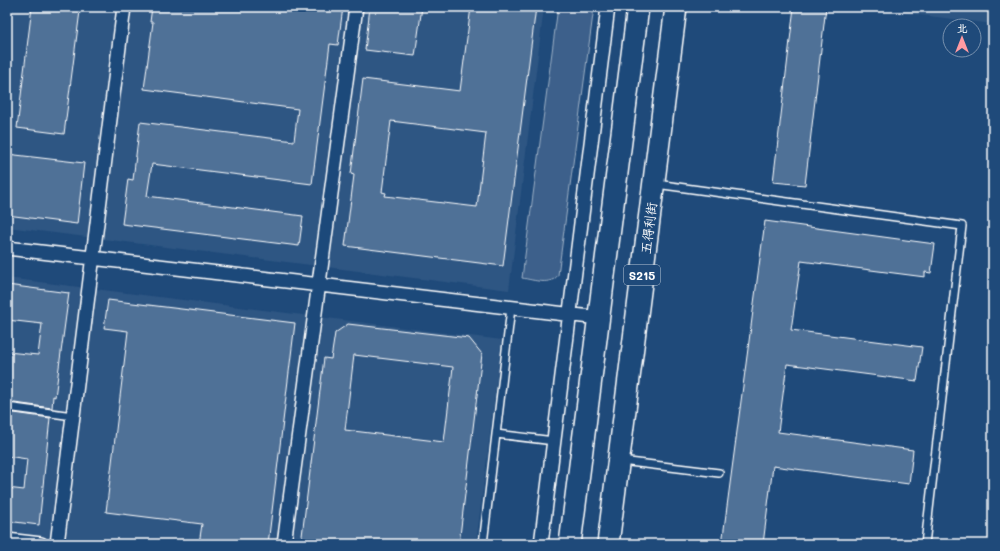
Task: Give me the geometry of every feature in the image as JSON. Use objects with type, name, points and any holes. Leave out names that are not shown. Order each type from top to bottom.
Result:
[{"type":"main road","name":"S215","points":[[570,544],[638,7]]},
{"type":"main road","name":"五得利街","points":[[608,544],[676,7]]},
{"type":"street","points":[[57,544],[124,7]]},
{"type":"street","points":[[284,544],[356,7]]},
{"type":"street","points":[[541,544],[608,7]]},
{"type":"street","points":[[7,248],[599,318]]},
{"type":"street","points":[[7,540],[41,544]]},
{"type":"lane","points":[[653,184],[962,226],[925,544]]},
{"type":"lane","points":[[483,544],[511,308]]},
{"type":"lane","points":[[7,407],[73,416]]},
{"type":"lane","points":[[496,434],[554,442]]},
{"type":"lane","points":[[619,460],[720,473]]},
{"type":"shaded area","points":[[7,7],[544,7],[509,290],[7,227]]},
{"type":"shaded area","points":[[558,7],[594,7],[558,275],[551,280],[537,281],[522,278]]},
{"type":"shaded area","points":[[856,7],[993,7],[993,24],[982,23],[982,18],[945,18]]},
{"type":"shaded area","points":[[7,278],[502,340],[476,544],[7,544]]},
{"type":"building","points":[[32,7],[80,11],[64,134],[17,128]]},
{"type":"building","points":[[152,7],[343,7],[338,45],[330,44],[312,184],[152,164],[147,196],[303,216],[299,246],[122,224],[128,179],[133,180],[140,122],[294,141],[298,109],[144,89],[153,22],[150,22]]},
{"type":"building","points":[[370,7],[422,7],[415,56],[365,50]]},
{"type":"building","points":[[471,7],[536,7],[503,266],[345,246],[354,175],[351,174],[363,79],[460,91]],"holes":[[[391,121],[486,133],[477,207],[385,196],[386,193],[382,192]]]},
{"type":"building","points":[[794,7],[826,7],[805,185],[773,182]]},
{"type":"building","points":[[7,154],[84,163],[77,224],[7,215]]},
{"type":"building","points":[[765,221],[935,244],[931,273],[925,272],[925,277],[801,261],[791,330],[922,347],[917,381],[787,364],[778,432],[913,450],[909,484],[773,466],[763,544],[722,544]]},
{"type":"building","points":[[7,285],[69,293],[55,397],[53,396],[52,408],[7,402],[7,352],[38,355],[42,324],[7,320]]},
{"type":"building","points":[[108,300],[295,323],[268,544],[199,544],[202,524],[106,512],[128,331],[104,328]]},
{"type":"building","points":[[348,324],[469,338],[482,354],[459,544],[301,544],[324,358],[331,359],[335,333]],"holes":[[[354,355],[453,367],[444,442],[345,430]]]},
{"type":"building","points":[[7,412],[50,418],[39,525],[7,521],[7,488],[24,490],[27,459],[7,456]]}]
